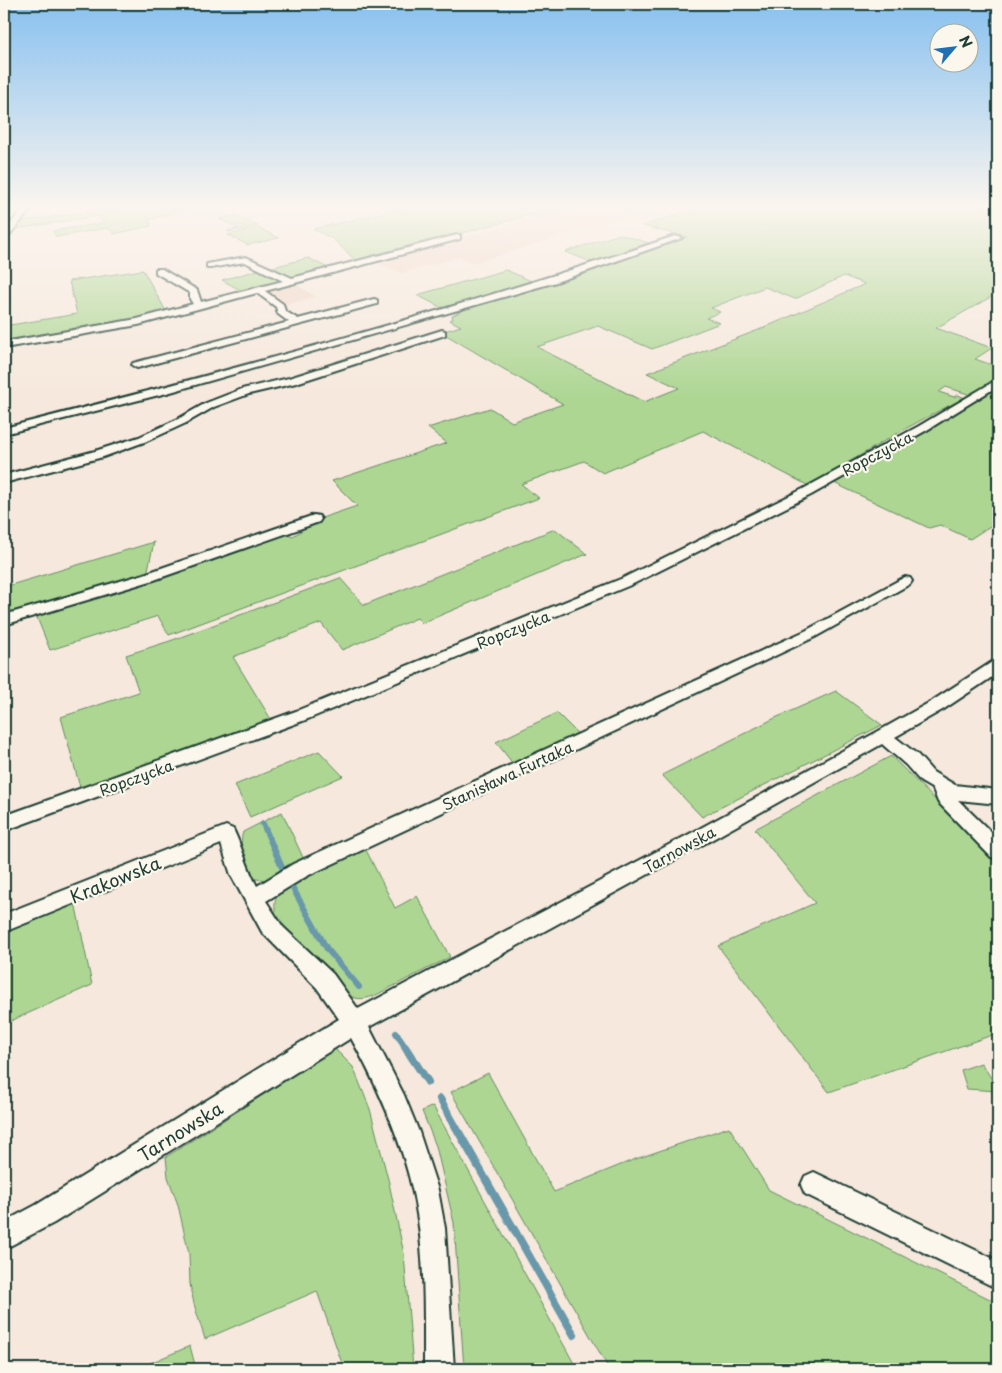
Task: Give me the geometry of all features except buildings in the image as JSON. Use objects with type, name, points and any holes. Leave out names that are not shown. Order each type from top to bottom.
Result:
[{"type":"street","points":[[266,269],[290,281]]},
{"type":"street","points":[[4,346],[110,328],[335,269]]},
{"type":"street","points":[[4,431],[126,402],[586,269]]},
{"type":"street","points":[[158,271],[194,292],[194,299],[199,306]]},
{"type":"street","points":[[258,290],[280,306],[281,312],[296,322]]},
{"type":"street","points":[[138,365],[374,302]]},
{"type":"street","points":[[4,479],[144,440],[210,405],[246,392],[292,381],[442,333]]},
{"type":"street","name":"Ropczycka","points":[[4,824],[248,736],[398,677],[613,588],[807,492],[923,428],[998,382]]},
{"type":"street","points":[[4,620],[149,577],[314,519]]},
{"type":"street","name":"Stanisława Furtaka","points":[[254,898],[300,870],[810,634],[905,582]]},
{"type":"street","name":"Tarnowska","points":[[4,1236],[45,1214],[354,1023],[704,835],[883,736],[938,705],[998,666]]},
{"type":"street","points":[[883,736],[912,760],[927,777],[941,787],[951,792],[998,797]]},
{"type":"street","points":[[941,787],[944,797],[998,850]]},
{"type":"street","name":"Krakowska","points":[[4,923],[226,834],[234,852],[240,875],[254,898]]},
{"type":"street","points":[[254,898],[264,918],[276,933],[322,977],[354,1023],[401,1116],[420,1166],[431,1220],[438,1307],[439,1369]]},
{"type":"street","points":[[814,1185],[998,1275]]},
{"type":"shaded area","points":[[393,269],[416,269],[402,273]]},
{"type":"shaded area","points":[[295,283],[316,297],[284,305],[265,291]]},
{"type":"green space","points":[[262,269],[282,280],[242,291],[222,280]]},
{"type":"green space","points":[[271,269],[324,269],[290,278]]},
{"type":"green space","points":[[597,269],[998,269],[998,293],[936,328],[992,348],[975,359],[998,367],[998,378],[971,395],[946,387],[939,392],[965,398],[905,429],[809,486],[703,431],[603,473],[584,461],[521,484],[539,498],[169,635],[158,616],[50,650],[36,615],[285,533],[293,536],[301,531],[304,524],[357,506],[332,481],[447,443],[428,428],[490,408],[512,422],[563,404],[441,332],[461,326],[449,320],[453,319],[452,316],[472,305]],"holes":[[[844,276],[865,284],[761,329],[647,373],[679,388],[644,402],[537,347],[598,326],[652,349],[720,323],[706,318],[720,312],[711,308],[765,287],[795,299]]]},
{"type":"green space","points":[[143,270],[166,311],[123,322],[4,342],[4,326],[77,314],[69,281]]},
{"type":"green space","points":[[506,270],[536,283],[444,309],[417,295]]},
{"type":"green space","points":[[998,385],[998,521],[970,539],[940,525],[929,528],[834,483]]},
{"type":"green space","points":[[555,529],[587,554],[422,623],[417,618],[342,650],[321,623],[233,657],[272,721],[81,791],[61,717],[139,692],[126,655],[170,641],[340,578],[364,605]]},
{"type":"green space","points":[[154,542],[147,574],[4,617],[4,587]]},
{"type":"green space","points":[[836,691],[882,725],[702,817],[662,775],[773,719]]},
{"type":"green space","points":[[557,713],[578,734],[514,765],[496,742]]},
{"type":"green space","points":[[319,751],[343,776],[250,817],[235,785]]},
{"type":"green space","points":[[891,756],[998,862],[998,1033],[829,1092],[718,946],[815,903],[755,829]]},
{"type":"green space","points":[[282,812],[306,864],[270,880],[254,879],[243,857],[241,844],[243,832]]},
{"type":"green space","points":[[365,848],[395,908],[417,896],[450,957],[374,996],[358,999],[344,992],[277,919],[275,905],[279,893],[285,885]]},
{"type":"green space","points":[[75,902],[92,985],[4,1024],[4,930]]},
{"type":"green space","points":[[335,1049],[353,1067],[370,1109],[389,1183],[404,1254],[413,1369],[344,1369],[317,1291],[205,1339],[194,1304],[190,1284],[189,1254],[178,1205],[168,1177],[166,1157]]},
{"type":"green space","points":[[981,1063],[998,1088],[998,1091],[967,1089],[961,1070]]},
{"type":"green space","points":[[488,1073],[554,1192],[633,1160],[729,1127],[769,1190],[998,1303],[998,1369],[609,1369],[451,1092]]},
{"type":"green space","points":[[433,1106],[577,1369],[464,1369],[454,1223],[436,1146],[422,1111]]},
{"type":"green space","points":[[190,1346],[196,1369],[136,1369]]},
{"type":"waterway","points":[[263,824],[284,872]]},
{"type":"waterway","points":[[291,885],[327,949],[359,987]]},
{"type":"waterway","points":[[396,1033],[406,1048]]},
{"type":"waterway","points":[[405,1047],[428,1082]]},
{"type":"waterway","points":[[440,1099],[574,1335]]}]
